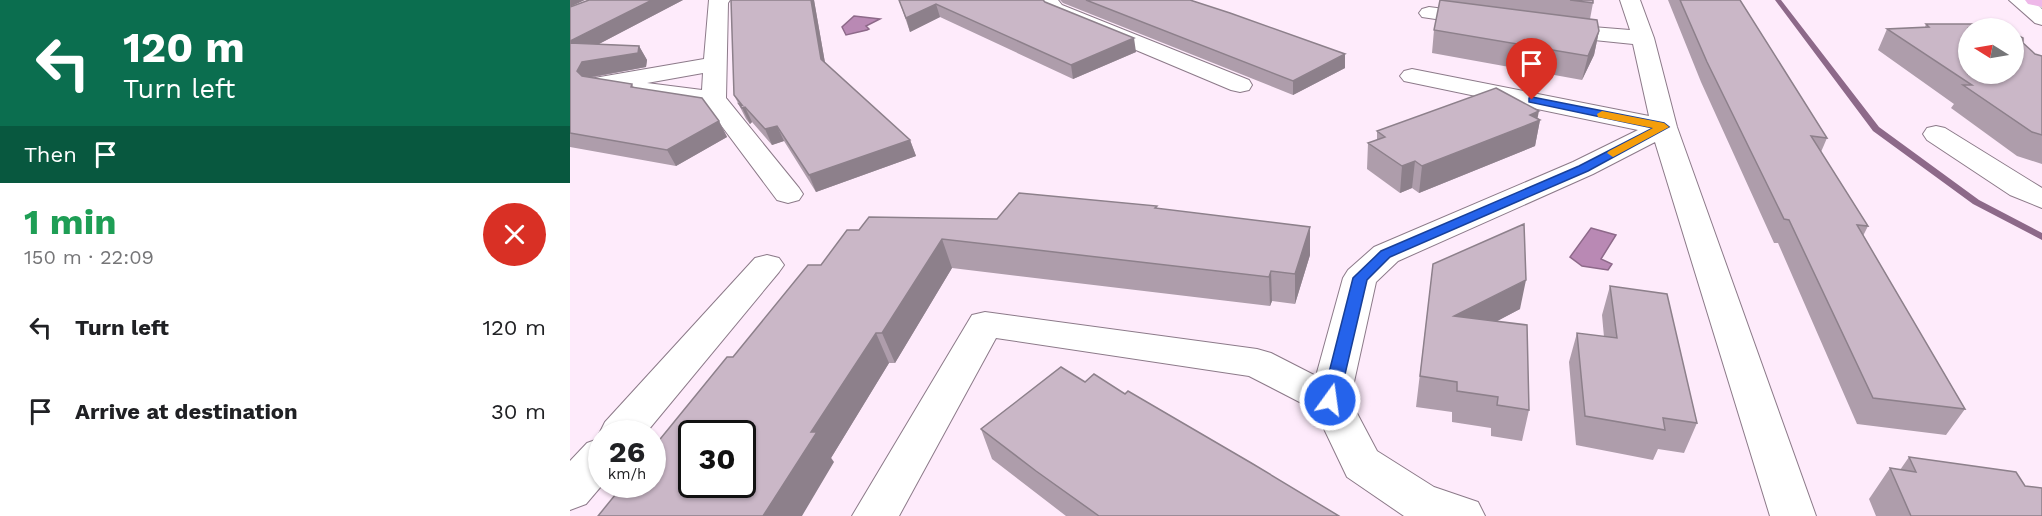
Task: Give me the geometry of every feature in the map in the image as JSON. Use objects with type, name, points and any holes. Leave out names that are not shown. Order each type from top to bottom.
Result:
[{"type":"main road","points":[[2035,0],[2042,0]]},
{"type":"street","points":[[720,0],[718,2],[714,99],[788,194]]},
{"type":"street","points":[[1048,0],[1055,9],[1240,85]]},
{"type":"street","points":[[1630,0],[1664,127],[1793,516]]},
{"type":"street","points":[[2019,0],[2042,19]]},
{"type":"street","points":[[1429,13],[1500,23]]},
{"type":"street","points":[[1535,27],[1642,38]]},
{"type":"street","points":[[714,99],[600,84],[716,64]]},
{"type":"street","points":[[1412,76],[1664,127]]},
{"type":"street","points":[[1330,400],[1360,278],[1386,254],[1583,168],[1664,127]]},
{"type":"street","points":[[1936,134],[2020,189],[2042,200]]},
{"type":"street","points":[[632,420],[768,265]]},
{"type":"street","points":[[875,516],[986,324],[1257,363],[1330,400],[1362,464],[1419,502],[1462,516]]},
{"type":"street","points":[[570,490],[588,470]]},
{"type":"shaded area","points":[[854,16],[880,19],[866,26],[869,29],[867,30],[846,35],[842,27]]},
{"type":"shaded area","points":[[1591,228],[1616,235],[1601,259],[1612,264],[1608,270],[1582,266],[1570,257]]},
{"type":"building","points":[[589,0],[652,0],[570,41],[570,7]]},
{"type":"building","points":[[731,0],[811,0],[821,59],[910,140],[809,175],[777,126],[765,129],[745,107],[742,108],[734,95]]},
{"type":"building","points":[[899,0],[1043,0],[1134,38],[1071,65],[936,4],[906,18]]},
{"type":"building","points":[[1086,0],[1190,0],[1345,54],[1293,81]]},
{"type":"building","points":[[1440,0],[1597,20],[1599,31],[1588,56],[1434,30]]},
{"type":"building","points":[[1570,0],[1593,0],[1593,3]]},
{"type":"building","points":[[1680,0],[1740,0],[1827,138],[1811,136],[1868,226],[1857,225],[1965,409],[1873,398],[1789,220],[1784,219],[1707,62]]},
{"type":"building","points":[[1926,24],[1958,24],[1958,76],[1887,29],[1929,27]]},
{"type":"building","points":[[570,43],[639,46],[638,53],[582,62],[577,71],[582,76],[632,84],[631,87],[702,98],[719,121],[667,150],[570,133]]},
{"type":"building","points":[[2024,44],[2035,54],[2042,56],[2042,135],[2032,132],[1963,85],[1972,85],[1970,84],[2024,84]]},
{"type":"building","points":[[1496,88],[1539,111],[1530,115],[1540,120],[1422,166],[1415,161],[1402,166],[1368,143],[1385,137],[1377,131]]},
{"type":"building","points":[[1019,193],[1157,206],[1155,208],[1310,227],[1295,274],[1271,271],[1269,277],[942,239],[882,333],[876,333],[811,432],[817,432],[763,516],[598,516],[613,498],[666,498],[666,432],[727,357],[733,357],[808,265],[821,265],[847,230],[859,230],[869,217],[997,219]]},
{"type":"building","points":[[1524,224],[1526,280],[1454,316],[1527,325],[1529,410],[1497,405],[1498,397],[1457,391],[1457,382],[1420,376],[1433,264]]},
{"type":"building","points":[[1610,286],[1667,294],[1697,423],[1663,418],[1665,430],[1585,416],[1577,333],[1617,338]]},
{"type":"building","points":[[1061,367],[1085,382],[1094,374],[1125,394],[1128,391],[1339,516],[1099,516],[981,429]]},
{"type":"building","points":[[1909,457],[2016,472],[2025,486],[2042,488],[2042,516],[1911,516],[1890,468],[1916,472]]},
{"type":"waterway","points":[[1778,0],[1876,129],[1976,202],[2042,237]]},
{"type":"slow traffic","points":[[1602,114],[1664,127],[1613,153]]},
{"type":"route","points":[[1330,400],[1360,278],[1386,254],[1583,168],[1664,127],[1532,100]]}]
